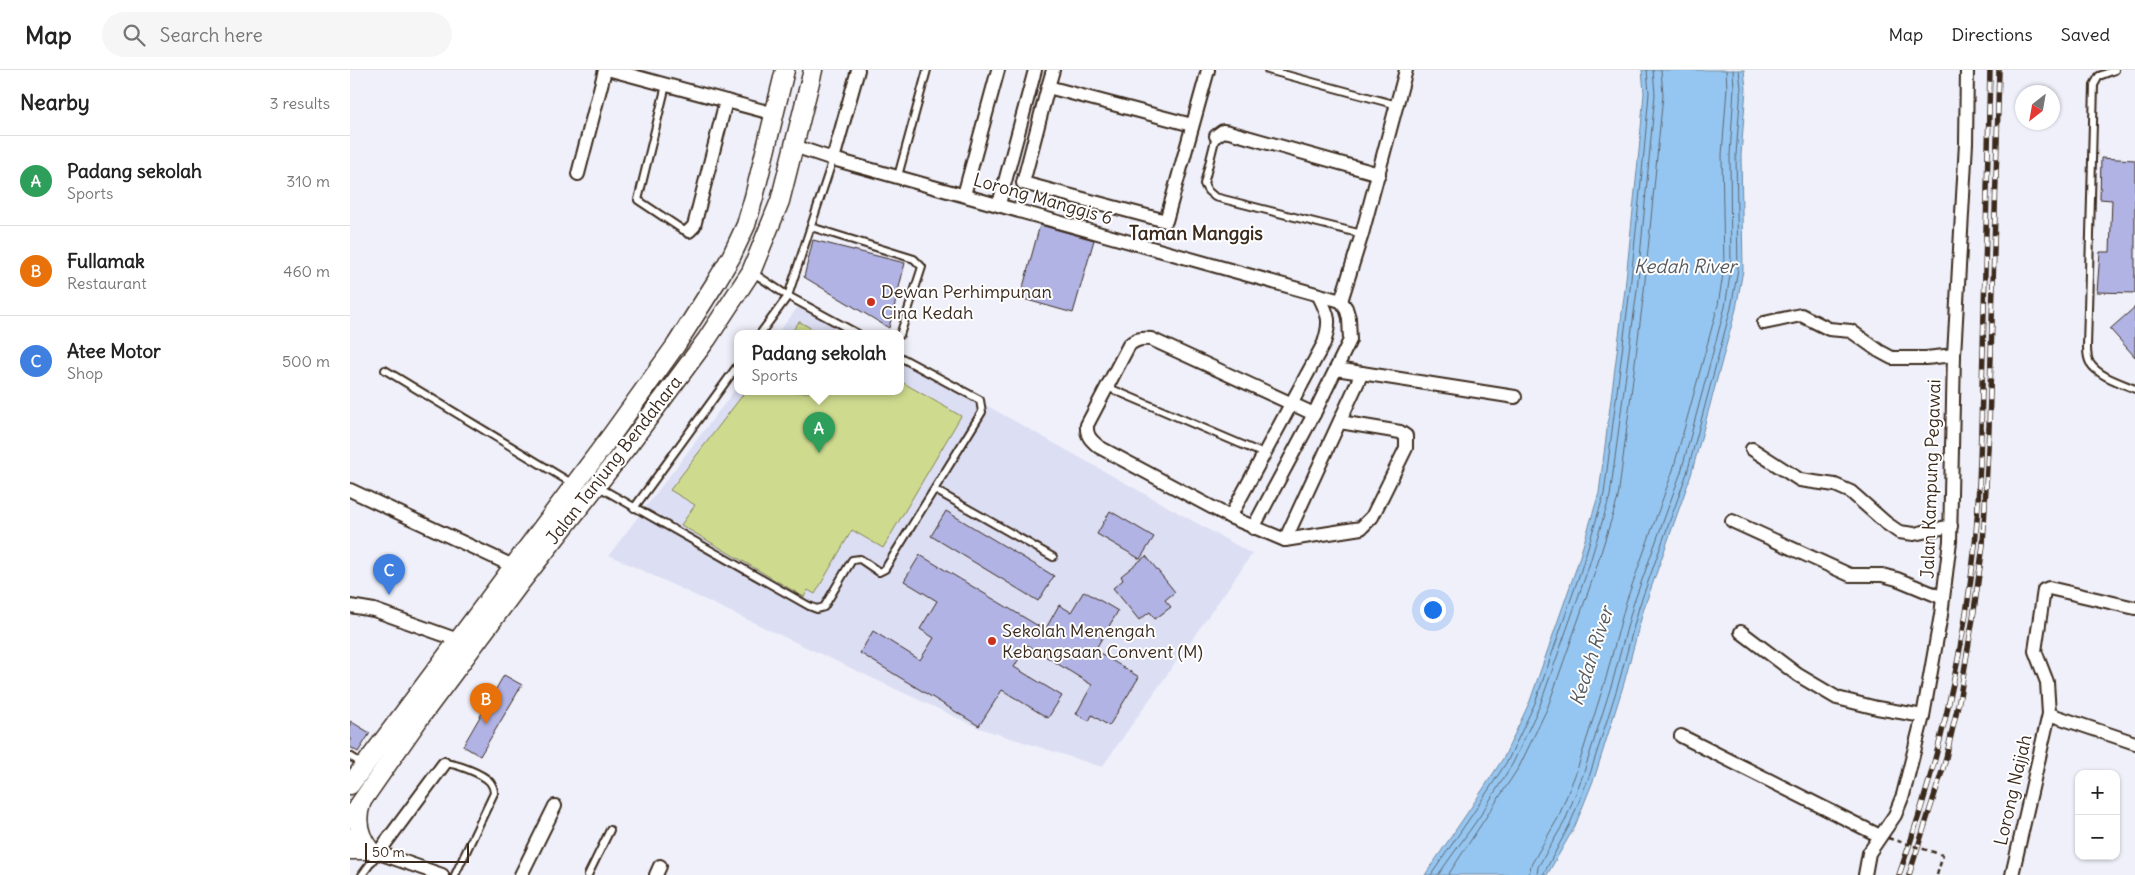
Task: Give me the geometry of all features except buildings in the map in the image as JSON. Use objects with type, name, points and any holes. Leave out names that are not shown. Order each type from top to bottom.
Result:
[{"type":"main road","name":"Jalan Tanjung Bendahara","points":[[350,785],[357,761],[458,640],[574,484],[676,345],[731,257],[746,225],[785,70]]},
{"type":"main road","name":"Jalan Tanjung Bendahara","points":[[350,818],[420,719],[707,339],[751,272],[780,201],[813,70]]},
{"type":"main road","points":[[365,797],[358,815],[358,824],[360,834],[374,851]]},
{"type":"main road","points":[[350,850],[374,851]]},
{"type":"street","points":[[578,174],[605,70]]},
{"type":"street","points":[[611,70],[775,114]]},
{"type":"street","points":[[833,159],[858,70]]},
{"type":"street","points":[[964,195],[998,70]]},
{"type":"street","points":[[999,204],[1035,70]]},
{"type":"street","points":[[1053,70],[1023,183],[1166,221],[1208,70]]},
{"type":"street","points":[[1253,528],[1314,414],[1351,334],[1349,318],[1340,301],[1362,234],[1406,70]]},
{"type":"street","name":"Jalan Kampung Pegawai","points":[[1865,875],[1869,852],[1884,837],[1900,805],[1923,716],[1943,598],[1950,526],[1954,355],[1966,143],[1967,70]]},
{"type":"street","points":[[1048,87],[1192,125]]},
{"type":"street","points":[[689,231],[694,226],[726,101]]},
{"type":"street","points":[[1216,136],[1223,131],[1229,132],[1379,174]]},
{"type":"street","name":"Lorong Manggis 6","points":[[794,146],[833,159],[1340,301]]},
{"type":"street","points":[[1230,517],[1324,342],[1329,327],[1327,313],[1319,296]]},
{"type":"street","points":[[1764,322],[1801,315],[1829,329],[1851,332],[1879,352],[1892,358],[1926,358],[1954,355]]},
{"type":"street","points":[[1314,414],[1151,339],[1135,340],[1130,345],[1107,387],[1087,425],[1086,433],[1099,447],[1230,517],[1285,540],[1354,531],[1361,528],[1372,517],[1406,448],[1406,436],[1400,432],[1340,422]]},
{"type":"street","points":[[1336,369],[1515,397]]},
{"type":"street","points":[[1285,540],[1362,373]]},
{"type":"street","points":[[1752,449],[1800,480],[1835,485],[1850,492],[1886,524],[1899,532],[1914,534],[1950,526]]},
{"type":"street","points":[[350,490],[513,566]]},
{"type":"street","points":[[1732,521],[1850,575],[1882,575],[1897,579],[1943,598]]},
{"type":"street","name":"Lorong Najjah","points":[[2012,875],[2049,714],[2047,682],[2035,651],[2044,590],[2049,588],[2135,608]]},
{"type":"street","points":[[350,606],[374,610],[458,640]]},
{"type":"street","points":[[1741,632],[1798,675],[1843,700],[1923,716]]},
{"type":"street","points":[[2049,714],[2135,742]]},
{"type":"street","points":[[1681,736],[1884,837]]},
{"type":"street","points":[[374,851],[444,764]]},
{"type":"street","points":[[521,875],[555,806]]},
{"type":"street","points":[[350,835],[374,851],[434,874]]},
{"type":"lane","points":[[898,176],[926,70]]},
{"type":"lane","points":[[1268,70],[1398,105]]},
{"type":"lane","points":[[2115,70],[2099,76],[2094,84],[2087,347],[2088,358],[2096,369],[2116,381],[2135,389]]},
{"type":"lane","points":[[666,85],[638,200],[683,230],[689,231]]},
{"type":"lane","points":[[1216,136],[1204,184],[1208,191],[1215,196],[1362,234]]},
{"type":"lane","points":[[763,330],[788,296],[833,159]]},
{"type":"lane","points":[[811,227],[914,259],[919,263],[922,267],[902,330]]},
{"type":"lane","points":[[751,272],[788,296],[851,330]]},
{"type":"lane","points":[[596,485],[809,606],[817,609],[824,607],[852,560],[860,559],[879,572],[885,569],[936,490],[982,412],[980,400],[904,359]]},
{"type":"lane","points":[[385,370],[574,484]]},
{"type":"lane","points":[[634,508],[734,370]]},
{"type":"lane","points":[[1107,387],[1265,454]]},
{"type":"lane","points":[[936,490],[1054,557]]},
{"type":"lane","points":[[444,764],[454,764],[487,779],[494,788],[494,794],[455,875]]},
{"type":"lane","points":[[588,875],[610,830]]},
{"type":"lane","points":[[362,875],[374,851]]},
{"type":"path","points":[[1884,837],[1943,855],[1937,875]]},
{"type":"shaded area","points":[[802,302],[853,330],[780,330]]},
{"type":"shaded area","name":"Sekolah Menengah Kebangsaan Convent (M)","points":[[904,359],[1252,554],[1102,767],[979,728],[609,555],[734,391],[734,395],[904,395]]},
{"type":"green space","points":[[800,322],[814,330],[793,330]]},
{"type":"green space","points":[[904,383],[961,416],[883,548],[852,530],[815,594],[808,590],[804,597],[681,525],[695,505],[670,490],[743,395],[904,395]]},
{"type":"water","name":"Kedah River","points":[[1642,70],[1744,70],[1746,88],[1741,155],[1743,270],[1736,309],[1691,475],[1644,608],[1624,683],[1595,776],[1575,826],[1547,875],[1425,875],[1504,757],[1530,701],[1576,569],[1599,493],[1625,289],[1644,93]]},
{"type":"railway","points":[[1899,875],[1913,835],[1947,712],[1956,671],[1975,545],[1980,448],[1990,70]]},
{"type":"railway","points":[[1909,875],[1945,762],[1960,696],[1983,545],[1989,429],[1999,70]]},
{"type":"place","name":"Dewan Perhimpunan Cina Kedah","points":[[871,302]]},
{"type":"place","name":"Padang sekolah","points":[[819,453]]},
{"type":"place","name":"Atee Motor","points":[[389,595]]},
{"type":"place","name":"Sekolah Menengah Kebangsaan Convent (M)","points":[[992,641]]},
{"type":"place","name":"Fullamak","points":[[486,724]]},
{"type":"district","name":"Taman Manggis","points":[[1196,233]]}]
